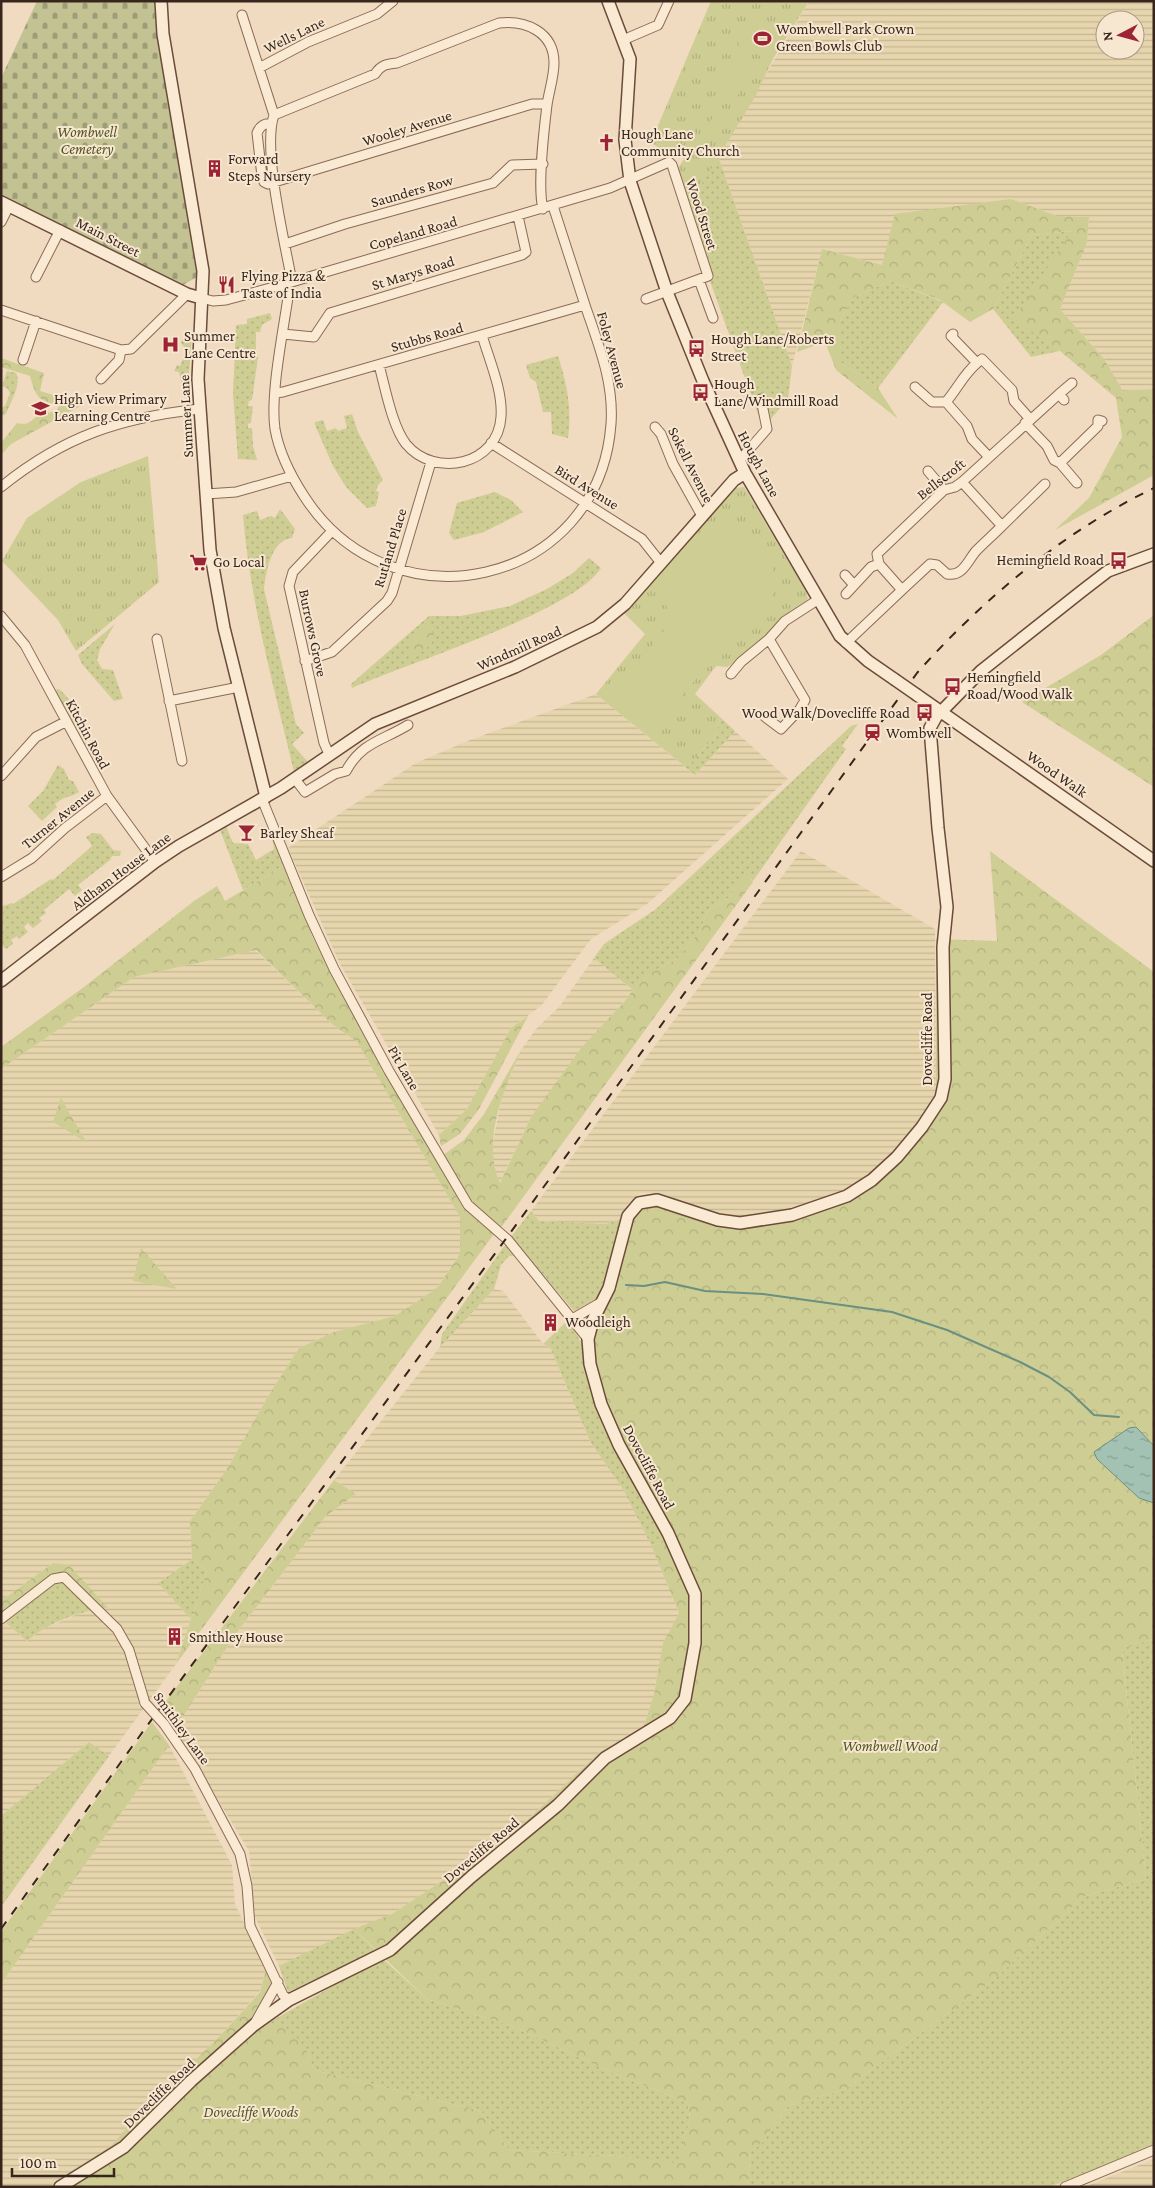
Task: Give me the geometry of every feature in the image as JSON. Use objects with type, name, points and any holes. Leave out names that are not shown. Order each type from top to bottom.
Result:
[{"type":"street","name":"Summer Lane","points":[[161,1],[163,34],[203,271],[199,408],[210,550],[224,628],[264,798]]},
{"type":"street","name":"Wells Lane","points":[[259,68],[308,42],[376,14],[393,1]]},
{"type":"street","name":"Hough Lane","points":[[608,1],[630,59],[625,140],[630,181],[667,292],[738,461],[846,643],[894,679],[943,712]]},
{"type":"street","points":[[623,40],[658,25],[670,1]]},
{"type":"street","name":"Foley Avenue","points":[[242,15],[273,119],[270,149],[285,244],[288,297],[276,392],[275,429],[292,476],[311,506],[332,531],[361,553],[398,570],[429,576],[457,577],[482,573],[512,564],[552,540],[585,502],[603,466],[610,432],[612,409],[605,363],[553,206]]},
{"type":"street","points":[[275,182],[264,182],[258,151],[257,132],[260,127],[273,119],[375,74],[380,67],[386,64],[397,63],[499,23],[509,22],[537,29],[544,34],[554,65],[547,104],[540,193],[542,209]]},
{"type":"street","name":"Wooley Avenue","points":[[275,182],[532,104],[547,104]]},
{"type":"street","name":"Wood Street","points":[[630,181],[669,162],[672,165],[708,276],[699,280]]},
{"type":"street","name":"Saunders Row","points":[[285,244],[345,224],[493,183],[512,165],[543,164]]},
{"type":"street","name":"Copeland Road","points":[[201,298],[213,301],[226,300],[553,206],[630,181]]},
{"type":"street","name":"Main Street","points":[[5,204],[187,294],[201,298]]},
{"type":"street","points":[[1,222],[5,204]]},
{"type":"street","name":"St Marys Road","points":[[283,334],[314,338],[330,313],[522,255],[526,252],[526,246],[518,216]]},
{"type":"street","points":[[36,277],[60,230]]},
{"type":"street","points":[[646,299],[699,280],[713,318]]},
{"type":"street","points":[[1,310],[121,350],[131,349],[187,294]]},
{"type":"street","name":"Stubbs Road","points":[[276,392],[283,392],[379,365],[585,305]]},
{"type":"street","points":[[23,360],[36,322]]},
{"type":"street","points":[[954,334],[951,336],[977,363]]},
{"type":"street","points":[[379,365],[401,435],[412,450],[431,462],[451,464],[467,461],[481,453],[491,443],[500,425],[502,407],[482,335]]},
{"type":"street","points":[[101,379],[119,360],[121,350]]},
{"type":"street","points":[[946,402],[958,388],[964,374],[982,359],[1012,390],[1014,401],[1047,446],[1054,460],[1060,463],[1077,483]]},
{"type":"street","name":"Bellscroft","points":[[879,564],[877,554],[944,490],[955,487],[962,482],[1028,421],[1062,397],[1072,384]]},
{"type":"street","points":[[915,387],[932,402],[946,402],[967,426],[972,439],[989,457]]},
{"type":"street","points":[[738,461],[768,429],[761,399]]},
{"type":"street","points":[[1,487],[44,455],[84,436],[132,419],[199,408]]},
{"type":"street","points":[[1060,463],[1098,426],[1098,420],[1102,421]]},
{"type":"street","name":"Sokell Avenue","points":[[655,427],[661,434],[672,464],[702,516]]},
{"type":"street","name":"Bird Avenue","points":[[491,443],[642,539],[661,563]]},
{"type":"street","name":"Rutland Place","points":[[305,661],[332,652],[387,601],[431,462]]},
{"type":"street","points":[[928,471],[944,490]]},
{"type":"street","name":"Windmill Road","points":[[264,798],[295,779],[362,732],[392,716],[515,668],[584,634],[613,616],[734,480],[745,473]]},
{"type":"street","points":[[206,494],[236,492],[292,476]]},
{"type":"street","points":[[962,482],[1002,526]]},
{"type":"street","points":[[846,643],[930,564],[937,565],[947,574],[955,574],[969,563],[974,553],[1045,484]]},
{"type":"street","name":"Burrows Grove","points":[[329,754],[324,743],[289,596],[290,578],[332,531]]},
{"type":"street","points":[[943,712],[981,671],[1108,571],[1154,554]]},
{"type":"street","points":[[846,594],[871,567],[879,564],[902,590]]},
{"type":"street","points":[[845,575],[854,584]]},
{"type":"street","points":[[731,674],[741,662],[770,639],[785,621],[819,600]]},
{"type":"street","name":"Kitchin Road","points":[[1,616],[25,645],[65,722],[107,796],[155,862]]},
{"type":"street","points":[[157,639],[182,761]]},
{"type":"street","points":[[764,716],[781,729],[800,709],[804,700],[770,639]]},
{"type":"street","points":[[169,702],[238,687]]},
{"type":"street","name":"Wood Walk","points":[[943,712],[1154,861]]},
{"type":"street","name":"Dovecliffe Road","points":[[60,2187],[124,2147],[191,2081],[254,2025],[289,2000],[390,1950],[470,1877],[558,1805],[605,1758],[670,1718],[685,1699],[695,1643],[695,1594],[668,1533],[622,1452],[601,1404],[590,1364],[588,1339],[600,1303],[609,1288],[628,1216],[639,1203],[665,1201],[701,1215],[740,1223],[765,1221],[818,1207],[847,1196],[872,1180],[922,1128],[941,1098],[945,1078],[943,947],[947,907],[930,728],[936,717],[943,712]]},
{"type":"street","points":[[1,776],[36,737],[65,722]]},
{"type":"street","points":[[295,779],[305,792],[310,791],[335,774],[346,771],[357,753],[368,745],[408,725]]},
{"type":"street","name":"Turner Avenue","points":[[1,877],[32,858],[65,828],[107,796]]},
{"type":"street","name":"Aldham House Lane","points":[[1,981],[155,862],[179,846],[264,798]]},
{"type":"street","name":"Pit Lane","points":[[264,798],[309,915],[334,969],[389,1070],[468,1205],[508,1240],[574,1318],[588,1339]]},
{"type":"street","points":[[574,1318],[600,1303]]},
{"type":"street","name":"Smithley Lane","points":[[1,1618],[53,1579],[64,1577],[117,1629],[129,1650],[145,1703],[164,1724],[195,1769],[240,1854],[247,1886],[250,1926],[283,1995],[289,2000]]},
{"type":"street","points":[[254,2025],[278,1982]]},
{"type":"street","points":[[1065,2187],[1154,2150]]},
{"type":"shaded area","points":[[809,1],[1154,1],[1154,389],[1123,391],[1104,359],[1060,309],[1087,243],[1089,217],[1057,216],[1011,199],[882,265],[822,249],[792,366],[718,156]]},
{"type":"shaded area","points":[[596,694],[695,775],[735,731],[788,779],[647,904],[591,939],[541,1006],[511,1028],[467,1109],[439,1135],[340,964],[288,848],[416,763],[470,740]]},
{"type":"shaded area","points":[[801,851],[935,929],[936,1096],[907,1137],[870,1175],[844,1191],[812,1202],[744,1219],[700,1209],[660,1193],[640,1193],[628,1204],[621,1219],[605,1224],[539,1221],[531,1211]]},
{"type":"shaded area","points":[[255,950],[332,1024],[357,1042],[460,1217],[460,1254],[437,1288],[395,1316],[334,1332],[299,1348],[267,1398],[227,1469],[190,1521],[192,1559],[159,1582],[191,1619],[176,1664],[109,1756],[89,1742],[1,1816],[1,1625],[5,1622],[27,1641],[40,1630],[81,1613],[108,1608],[53,1563],[1,1601],[1,1069],[134,977]]},
{"type":"shaded area","points":[[594,958],[633,990],[531,1117],[499,1184],[491,1152],[502,1096],[521,1050],[536,1029],[559,1007]]},
{"type":"shaded area","points":[[494,1289],[503,1291],[544,1345],[550,1347],[591,1443],[623,1489],[651,1545],[679,1613],[663,1643],[654,1694],[642,1732],[601,1751],[510,1836],[392,1914],[279,1966],[255,1917],[249,1851],[175,1729],[235,1635],[326,1516],[356,1494],[334,1480],[440,1347]]},
{"type":"shaded area","points":[[169,1745],[232,1865],[235,1904],[266,1969],[260,1991],[218,2038],[140,2113],[111,2146],[48,2187],[1,2187],[1,1984]]},
{"type":"shaded area","points":[[1154,2159],[1154,2187],[1084,2187]]},
{"type":"green space","name":"Wombwell Cemetery","points":[[37,1],[155,1],[157,32],[197,277],[183,285],[1,195],[1,78]]},
{"type":"green space","points":[[711,1],[809,1],[773,59],[755,97],[690,203],[678,168],[684,159],[679,149],[664,152],[651,142]]},
{"type":"green space","name":"Wombwell Park Crown Green Bowls Club","points":[[753,15],[787,32],[770,61],[738,45]]},
{"type":"green space","points":[[737,53],[756,63],[737,97],[718,87]]},
{"type":"green space","points":[[718,108],[729,114],[719,132],[708,125]]},
{"type":"green space","points":[[718,156],[792,366],[788,399],[763,428],[703,262],[690,203]]},
{"type":"green space","points":[[1011,199],[1057,216],[1089,217],[1087,243],[1060,309],[1104,359],[1123,391],[1154,389],[1154,475],[1055,530],[1089,498],[1122,437],[1116,398],[1060,351],[1013,319],[1072,231],[1032,235],[993,309],[970,322],[940,300],[891,281],[852,298],[839,324],[839,361],[878,388],[898,419],[836,370],[825,342],[797,352],[822,249],[882,265],[895,214]]},
{"type":"green space","points":[[1073,231],[1014,319],[1060,351],[1031,357],[993,309],[1032,235]]},
{"type":"green space","points":[[891,281],[943,302],[878,388],[839,361],[839,324],[852,298]]},
{"type":"green space","points":[[270,313],[272,319],[262,325],[260,332],[256,332],[256,357],[258,357],[252,400],[249,401],[248,406],[253,406],[251,423],[248,424],[248,428],[252,428],[253,446],[257,460],[238,459],[233,394],[236,325],[247,324],[247,319]]},
{"type":"green space","points":[[186,332],[192,334],[189,374],[191,400],[187,403],[179,372],[174,371],[177,365],[180,366],[187,350],[181,343]]},
{"type":"green space","points":[[558,356],[568,397],[568,438],[552,434],[551,412],[543,412],[536,382],[530,378],[526,365]]},
{"type":"green space","points":[[1,358],[44,373],[40,391],[84,404],[11,444],[1,455],[1,443],[17,423],[27,423],[39,415],[57,411],[59,405],[46,402],[39,397],[30,376],[1,367]]},
{"type":"green space","points":[[7,371],[16,373],[18,382],[6,414],[1,416],[1,408],[5,406],[10,393],[7,388],[2,386]]},
{"type":"green space","points":[[352,414],[358,432],[383,480],[378,485],[376,491],[379,492],[376,506],[367,508],[346,487],[333,466],[315,425],[315,422],[323,420],[327,431],[336,428],[338,431],[347,428],[344,416]]},
{"type":"green space","points":[[148,456],[159,582],[76,651],[58,620],[2,561],[27,518],[81,482]]},
{"type":"green space","points":[[744,487],[806,591],[808,599],[781,618],[768,635],[734,663],[727,667],[716,666],[695,694],[720,717],[716,735],[691,763],[683,765],[596,694],[645,634],[624,613],[735,488]]},
{"type":"green space","points":[[495,492],[511,500],[523,512],[484,532],[454,540],[449,533],[457,503]]},
{"type":"green space","points":[[280,509],[295,529],[292,538],[279,544],[274,551],[268,566],[264,589],[296,724],[304,733],[292,744],[308,762],[294,772],[257,612],[246,548],[243,515],[257,511],[260,520],[271,516],[275,518]]},
{"type":"green space","points":[[724,523],[746,529],[759,541],[770,559],[773,569],[774,588],[768,604],[757,619],[722,648],[707,646],[698,642],[681,628],[667,608],[661,587],[665,573],[697,536],[708,527]]},
{"type":"green space","points":[[589,558],[601,568],[585,585],[559,602],[487,635],[352,688],[351,684],[429,616],[461,616],[510,606],[547,589],[573,573]]},
{"type":"green space","points":[[1154,615],[1154,787],[1022,702],[1101,655]]},
{"type":"green space","points":[[115,624],[100,649],[97,660],[102,669],[113,670],[123,699],[114,701],[82,664],[78,655]]},
{"type":"green space","points":[[430,625],[435,639],[424,651],[411,654],[409,640],[421,629]]},
{"type":"green space","points":[[668,626],[710,662],[652,732],[610,696]]},
{"type":"green space","points":[[59,689],[76,708],[84,723],[87,740],[86,748],[84,748],[54,694],[55,690]]},
{"type":"green space","points":[[720,717],[735,731],[695,775],[683,765],[691,763],[716,735]]},
{"type":"green space","points":[[858,724],[842,746],[846,749],[753,881],[746,874],[728,898],[707,912],[700,931],[678,958],[652,972],[633,990],[594,958],[604,944],[656,909],[851,726]]},
{"type":"green space","points":[[58,765],[64,769],[69,780],[73,781],[79,792],[55,804],[57,807],[42,821],[28,806],[43,791]]},
{"type":"green space","points":[[226,826],[233,843],[248,844],[256,860],[274,849],[272,836],[285,865],[243,890],[220,830]]},
{"type":"green space","points":[[92,833],[101,834],[113,850],[121,851],[120,856],[112,856],[110,860],[78,885],[82,890],[75,896],[69,889],[44,910],[46,913],[39,918],[42,921],[33,928],[28,923],[24,927],[28,932],[19,939],[17,936],[11,940],[13,944],[6,949],[1,944],[1,902],[3,906],[13,904],[51,879],[53,880],[92,846],[86,837]]},
{"type":"green space","name":"Wombwell Wood","points":[[990,851],[1154,972],[1154,1446],[1150,1441],[1097,1459],[1139,1498],[1154,1503],[1154,1639],[1122,1649],[1146,1879],[1083,1897],[993,1980],[845,2089],[788,2106],[762,2143],[751,2151],[747,2187],[48,2187],[111,2146],[140,2113],[218,2038],[260,1992],[266,1969],[272,1983],[249,2036],[270,2022],[280,2027],[294,2035],[303,2045],[314,2070],[481,2111],[509,2150],[617,2156],[677,2163],[690,2120],[688,2103],[611,2072],[512,2026],[427,1999],[354,1929],[392,1914],[510,1836],[601,1751],[642,1732],[654,1694],[663,1643],[679,1613],[651,1545],[666,1542],[598,1411],[580,1341],[589,1337],[622,1237],[639,1209],[662,1203],[739,1227],[767,1225],[816,1212],[849,1201],[876,1185],[931,1127],[936,1096],[936,939],[997,941]]},
{"type":"green space","points":[[285,865],[313,938],[365,1035],[463,1208],[494,1234],[176,1664],[207,1571],[192,1559],[190,1521],[227,1469],[267,1398],[299,1348],[334,1332],[395,1316],[437,1288],[460,1254],[460,1217],[357,1042],[332,1024],[256,950],[134,977],[1,1069],[1,1047],[84,987],[194,901],[217,886],[225,901]]},
{"type":"green space","points":[[746,873],[753,882],[500,1229],[470,1203],[443,1155],[464,1140],[484,1114],[521,1050],[502,1099],[494,1133],[495,1167],[500,1183],[531,1117],[582,1047],[633,990],[652,972],[678,958],[700,931],[707,912],[728,898]]},
{"type":"green space","points":[[528,1016],[479,1109],[460,1134],[441,1146],[439,1135],[467,1109],[511,1028]]},
{"type":"green space","points":[[61,1098],[86,1142],[53,1122]]},
{"type":"green space","points":[[531,1211],[539,1221],[605,1224],[621,1219],[608,1280],[596,1299],[574,1311],[511,1237]]},
{"type":"green space","points":[[505,1245],[518,1256],[509,1256],[501,1265],[494,1289],[440,1347],[442,1334]]},
{"type":"green space","points":[[141,1248],[177,1289],[133,1281]]},
{"type":"green space","points":[[569,1319],[580,1341],[598,1411],[666,1542],[651,1545],[623,1489],[591,1443],[550,1347],[543,1344]]},
{"type":"green space","points":[[334,1480],[356,1494],[326,1516],[235,1635],[175,1729],[160,1709]]},
{"type":"green space","points":[[192,1559],[207,1571],[191,1619],[158,1583]]},
{"type":"green space","points":[[53,1563],[69,1565],[108,1608],[99,1609],[64,1574],[1,1613],[1,1601]]},
{"type":"green space","points":[[63,1582],[94,1610],[58,1621],[27,1641],[5,1622],[54,1583]]},
{"type":"green space","points":[[1154,1639],[1154,2144],[1090,2172],[1049,2187],[747,2187],[751,2151],[762,2143],[788,2106],[845,2089],[993,1980],[1083,1897],[1146,1879],[1122,1648]]},
{"type":"green space","points":[[152,1722],[169,1745],[1,1984],[1,1932]]},
{"type":"green space","points":[[89,1742],[109,1756],[1,1907],[1,1816]]},
{"type":"green space","points":[[354,1929],[376,1951],[288,1992],[279,1966]]},
{"type":"green space","points":[[382,1958],[427,1999],[512,2026],[611,2072],[688,2103],[690,2120],[677,2164],[617,2156],[509,2150],[481,2111],[314,2070],[307,2053],[270,2022]]},
{"type":"water","points":[[1136,1427],[1154,1446],[1154,1503],[1139,1498],[1097,1459],[1094,1452],[1129,1428]]},
{"type":"waterway","points":[[626,1285],[644,1286],[665,1282],[705,1291],[763,1294],[892,1312],[947,1330],[1020,1362],[1049,1377],[1070,1392],[1094,1415],[1119,1417]]},
{"type":"railway","points":[[1,1929],[144,1730],[508,1236],[917,673],[969,619],[1026,569],[1088,525],[1154,488]]},
{"type":"place","name":"Wombwell Park Crown Green Bowls Club","points":[[762,38]]},
{"type":"place","name":"Hough Lane Community Church","points":[[607,143]]},
{"type":"place","name":"Forward Steps Nursery","points":[[214,168]]},
{"type":"place","name":"Flying Pizza & Taste of India","points":[[227,285]]},
{"type":"place","name":"Summer Lane Centre","points":[[170,345]]},
{"type":"place","name":"Hough Lane/Roberts Street","points":[[697,348]]},
{"type":"place","name":"Hough Lane/Windmill Road","points":[[700,393]]},
{"type":"place","name":"High View Primary Learning Centre","points":[[40,408]]},
{"type":"place","name":"Hemingfield Road","points":[[1118,560]]},
{"type":"place","name":"Go Local","points":[[199,562]]},
{"type":"place","name":"Hemingfield Road/Wood Walk","points":[[953,686]]},
{"type":"place","name":"Wood Walk/Dovecliffe Road","points":[[924,713]]},
{"type":"place","name":"Wombwell","points":[[872,733]]},
{"type":"place","name":"Barley Sheaf","points":[[246,833]]},
{"type":"place","name":"Woodleigh","points":[[551,1322]]},
{"type":"place","name":"Smithley House","points":[[175,1637]]},
{"type":"park label","name":"Dovecliffe Woods","points":[[251,2112]]}]
